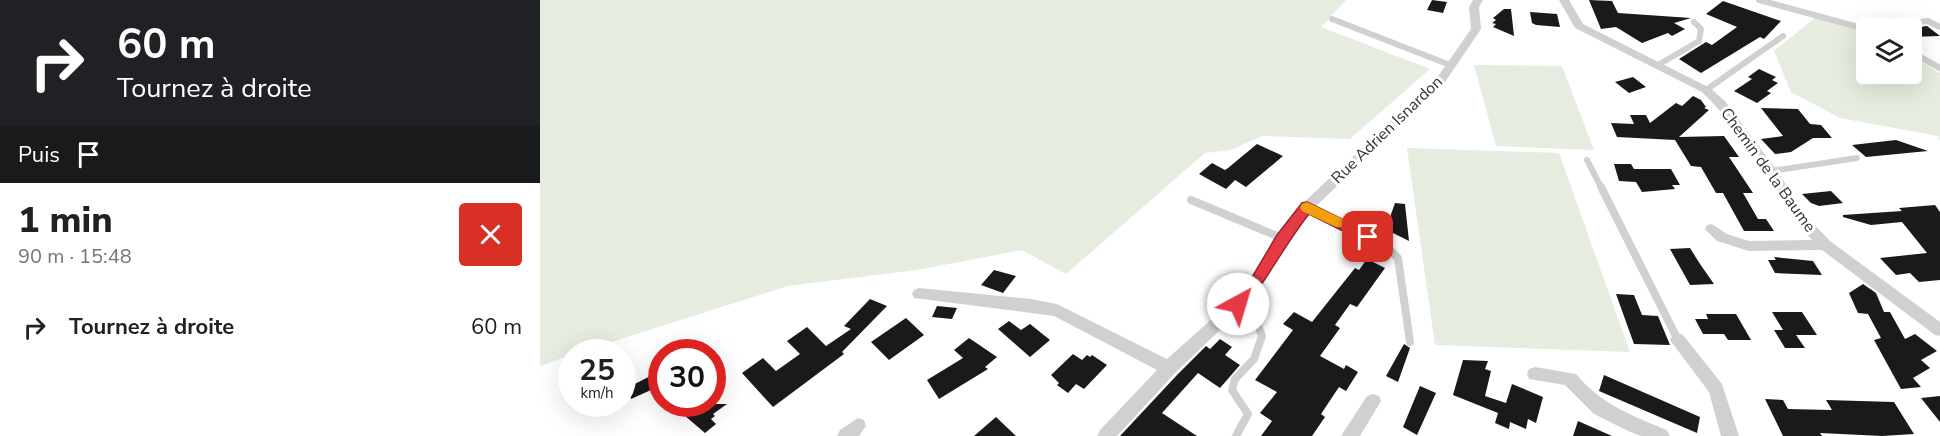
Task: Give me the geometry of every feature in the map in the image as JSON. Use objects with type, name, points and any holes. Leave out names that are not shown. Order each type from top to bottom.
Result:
[{"type":"street","name":"Rue Adrien Isnardon","points":[[1106,436],[1168,368],[1238,304],[1256,283],[1282,238],[1307,207],[1441,80],[1476,29],[1474,7],[1478,0]]},
{"type":"street","name":"Chemin de la Baume","points":[[1564,0],[1579,26],[1706,90],[1721,104],[1771,171],[1802,221],[1825,245],[1940,330]]},
{"type":"street","name":"Chemin de la Baume","points":[[1712,229],[1719,237],[1742,246],[1825,245]]},
{"type":"street","points":[[919,294],[1030,305],[1057,310],[1168,368]]},
{"type":"street","points":[[1678,340],[1716,389],[1730,436]]},
{"type":"street","points":[[1535,374],[1570,379],[1582,396],[1598,410],[1661,436]]},
{"type":"street","points":[[1350,436],[1373,401]]},
{"type":"lane","points":[[1759,0],[1856,27]]},
{"type":"lane","points":[[1332,19],[1450,65]]},
{"type":"lane","points":[[1922,22],[1928,21],[1940,27]]},
{"type":"lane","points":[[1658,65],[1699,41],[1701,29],[1694,22]]},
{"type":"lane","points":[[1706,90],[1783,36]]},
{"type":"lane","points":[[1922,58],[1940,68]]},
{"type":"lane","points":[[1771,171],[1857,158]]},
{"type":"lane","points":[[1587,160],[1678,340]]},
{"type":"lane","points":[[1191,200],[1282,238]]},
{"type":"lane","points":[[1307,207],[1387,247],[1398,258],[1410,342]]},
{"type":"lane","points":[[1236,436],[1248,414],[1232,390],[1235,379],[1254,359],[1262,336],[1257,323],[1238,304]]},
{"type":"shaded area","points":[[540,0],[1346,0],[1321,27],[1430,69],[1350,139],[1262,136],[1231,150],[1205,153],[1066,274],[1022,250],[917,270],[788,286],[621,339],[558,339],[558,360],[540,366]]},
{"type":"shaded area","points":[[1816,17],[1856,28],[1856,84],[1922,84],[1922,62],[1940,73],[1940,141],[1938,136],[1840,118],[1791,92],[1774,51]]},
{"type":"shaded area","points":[[1474,65],[1562,66],[1594,150],[1496,146]]},
{"type":"shaded area","points":[[1407,148],[1559,153],[1630,352],[1435,345]]},
{"type":"building","points":[[1432,0],[1447,2],[1443,13],[1427,10]]},
{"type":"building","points":[[1589,0],[1612,1],[1618,13],[1691,18],[1674,23],[1685,29],[1672,36],[1668,33],[1642,43],[1616,27],[1601,29]]},
{"type":"building","points":[[1723,1],[1781,21],[1764,39],[1760,37],[1701,73],[1679,59],[1706,42],[1712,45],[1737,27],[1706,14]]},
{"type":"building","points":[[1504,9],[1511,9],[1514,36],[1493,27],[1496,24],[1492,23],[1496,20],[1493,18]]},
{"type":"building","points":[[1530,12],[1557,14],[1560,27],[1532,23]]},
{"type":"building","points":[[1927,26],[1940,36],[1922,37],[1922,27]]},
{"type":"building","points":[[1759,69],[1776,77],[1772,80],[1778,83],[1767,91],[1771,93],[1757,103],[1734,91],[1752,79],[1748,77]]},
{"type":"building","points":[[1633,77],[1646,87],[1629,93],[1615,82]]},
{"type":"building","points":[[1693,96],[1701,100],[1706,107],[1704,108],[1709,110],[1679,137],[1724,136],[1739,157],[1729,157],[1753,193],[1743,193],[1758,219],[1766,219],[1774,231],[1744,231],[1723,193],[1716,193],[1701,167],[1691,166],[1675,140],[1617,137],[1611,123],[1634,124],[1630,115],[1646,115],[1650,123],[1676,103],[1682,106]]},
{"type":"building","points":[[1761,108],[1798,109],[1810,124],[1821,125],[1832,138],[1813,138],[1791,152],[1775,154],[1761,139],[1783,136]]},
{"type":"building","points":[[1896,140],[1928,151],[1866,157],[1852,145]]},
{"type":"building","points":[[1257,144],[1283,156],[1246,187],[1235,180],[1226,189],[1199,174],[1212,163],[1225,170]]},
{"type":"building","points":[[1614,164],[1631,164],[1634,169],[1671,169],[1680,185],[1672,185],[1675,189],[1642,192],[1636,182],[1619,181]]},
{"type":"building","points":[[1831,191],[1843,203],[1819,206],[1811,203],[1802,194]]},
{"type":"building","points":[[1395,203],[1405,204],[1409,241],[1383,228],[1389,220]]},
{"type":"building","points":[[1935,205],[1940,212],[1940,280],[1919,282],[1910,273],[1896,275],[1880,258],[1927,253],[1902,222],[1871,225],[1843,217],[1843,215],[1902,211],[1899,208]]},
{"type":"building","points":[[1690,248],[1714,284],[1690,285],[1670,249]]},
{"type":"building","points":[[1774,257],[1813,261],[1822,275],[1775,273],[1768,260],[1776,260]]},
{"type":"building","points":[[1367,259],[1385,268],[1357,307],[1350,304],[1335,325],[1340,328],[1320,356],[1344,369],[1346,365],[1358,372],[1346,391],[1339,387],[1321,414],[1325,417],[1312,436],[1261,436],[1272,421],[1260,413],[1277,392],[1255,380],[1293,330],[1283,324],[1294,312],[1312,322],[1355,268],[1359,270]]},
{"type":"building","points":[[994,270],[1016,276],[1003,293],[981,285]]},
{"type":"building","points":[[1863,284],[1876,293],[1884,312],[1890,312],[1905,339],[1915,334],[1937,351],[1921,360],[1930,368],[1913,378],[1921,387],[1901,389],[1874,340],[1881,338],[1868,314],[1858,313],[1849,293]]},
{"type":"building","points":[[1616,294],[1634,295],[1642,315],[1658,316],[1670,345],[1634,344]]},
{"type":"building","points":[[870,299],[887,306],[842,352],[844,354],[773,407],[742,373],[763,358],[776,371],[800,354],[787,341],[807,327],[826,346],[851,329],[844,326]]},
{"type":"building","points":[[937,306],[957,308],[952,319],[932,317]]},
{"type":"building","points":[[1772,312],[1802,312],[1817,335],[1796,335],[1805,348],[1785,348],[1774,330],[1783,330]]},
{"type":"building","points":[[1706,314],[1736,314],[1751,340],[1728,340],[1724,334],[1703,334],[1695,319],[1708,319]]},
{"type":"building","points":[[906,318],[924,335],[889,360],[871,342]]},
{"type":"building","points":[[1009,321],[1021,330],[1030,324],[1050,340],[1030,357],[998,329]]},
{"type":"building","points":[[969,338],[997,357],[985,367],[988,369],[939,399],[927,380],[963,358],[954,350]]},
{"type":"building","points":[[1220,339],[1232,347],[1225,355],[1240,365],[1220,388],[1198,373],[1162,413],[1197,436],[1120,436],[1206,346],[1210,349]]},
{"type":"building","points":[[1404,344],[1410,348],[1398,382],[1386,376]]},
{"type":"building","points":[[1073,354],[1082,360],[1087,355],[1090,357],[1092,355],[1107,365],[1084,389],[1076,384],[1068,393],[1057,385],[1059,383],[1051,375]]},
{"type":"building","points":[[1463,360],[1488,361],[1485,369],[1491,371],[1485,396],[1506,403],[1512,384],[1543,397],[1536,423],[1528,419],[1526,429],[1510,422],[1509,429],[1495,423],[1498,413],[1453,395]]},
{"type":"building","points":[[1604,375],[1700,417],[1697,433],[1599,391]]},
{"type":"building","points":[[648,377],[648,391],[636,397],[636,383]]},
{"type":"building","points":[[1420,386],[1436,393],[1417,435],[1403,427]]},
{"type":"building","points":[[1940,396],[1940,422],[1921,398]]},
{"type":"building","points":[[1765,399],[1783,400],[1788,409],[1832,410],[1826,400],[1894,402],[1914,434],[1882,436],[1820,433],[1822,436],[1783,436]]},
{"type":"building","points":[[686,417],[714,417],[711,419],[716,424],[705,433]]},
{"type":"building","points":[[996,417],[1016,436],[974,436]]},
{"type":"building","points":[[1578,421],[1612,436],[1573,436]]},
{"type":"slow traffic","points":[[1307,207],[1340,224]]},
{"type":"route","points":[[1238,304],[1256,283],[1282,238],[1307,207],[1368,237]]}]
